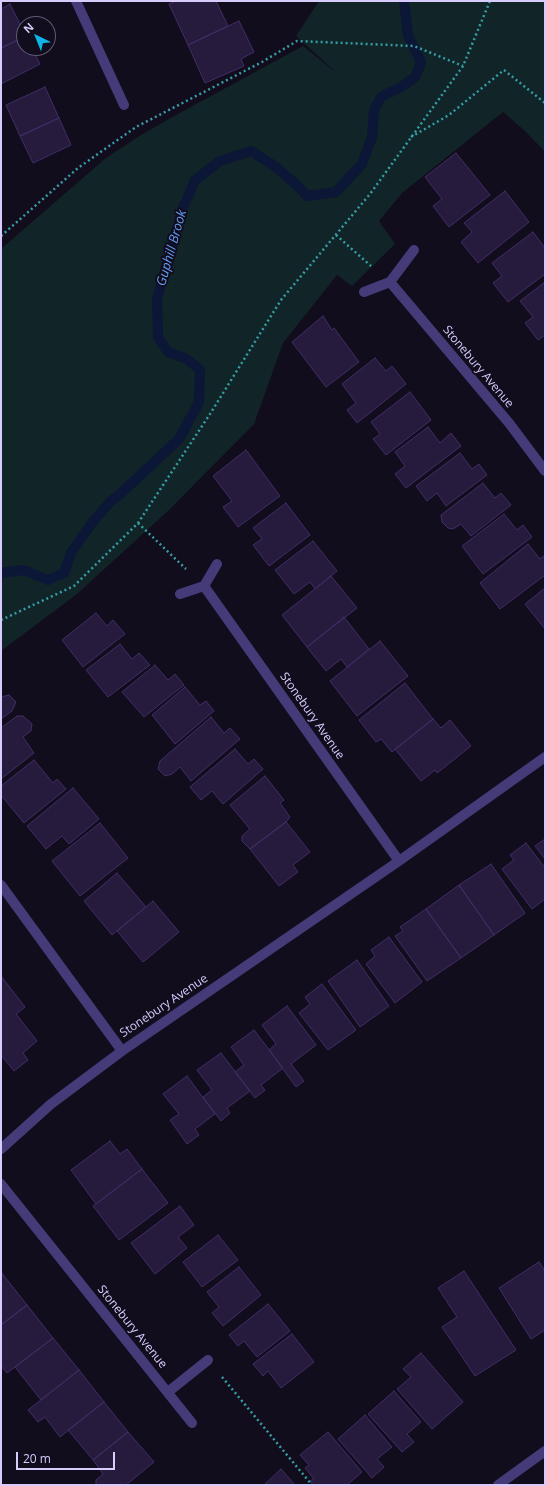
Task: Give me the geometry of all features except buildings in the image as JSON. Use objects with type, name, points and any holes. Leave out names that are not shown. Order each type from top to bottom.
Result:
[{"type":"street","points":[[76,1],[124,105]]},
{"type":"street","points":[[364,292],[390,282],[414,250]]},
{"type":"street","name":"Stonebury Avenue","points":[[390,282],[509,424],[545,471]]},
{"type":"street","points":[[180,594],[204,586],[217,564]]},
{"type":"street","name":"Stonebury Avenue","points":[[204,586],[399,861]]},
{"type":"street","name":"Stonebury Avenue","points":[[1,1149],[51,1104],[122,1051],[399,861],[545,757]]},
{"type":"street","name":"Stonebury Avenue","points":[[1,885],[122,1051]]},
{"type":"street","name":"Stonebury Avenue","points":[[1,1184],[192,1423]]},
{"type":"street","points":[[168,1392],[208,1360]]},
{"type":"street","points":[[498,1485],[545,1451]]},
{"type":"path","points":[[1,620],[74,586],[138,523],[210,414],[281,300],[370,194],[409,138],[463,66],[490,1]]},
{"type":"path","points":[[1,236],[78,168],[136,127],[262,62],[297,40],[414,46],[463,66]]},
{"type":"path","points":[[409,138],[448,115],[504,70],[545,103]]},
{"type":"path","points":[[336,235],[390,282]]},
{"type":"path","points":[[138,523],[204,586]]},
{"type":"path","points":[[208,1360],[312,1485]]},
{"type":"green space","points":[[319,1],[545,1],[545,152],[525,131],[503,112],[402,193],[379,221],[395,244],[352,286],[337,275],[283,343],[254,424],[169,510],[77,594],[1,651],[1,249],[106,158],[141,135],[176,115],[303,46],[338,74],[296,36]]},
{"type":"waterway","name":"Guphill Brook","points":[[1,573],[24,570],[48,580],[64,573],[71,553],[91,524],[111,501],[179,439],[199,402],[200,370],[187,359],[168,352],[158,337],[157,299],[183,208],[195,180],[220,161],[251,151],[276,167],[307,196],[336,192],[362,164],[372,137],[374,110],[381,97],[403,86],[416,76],[421,62],[408,35],[404,1]]}]
